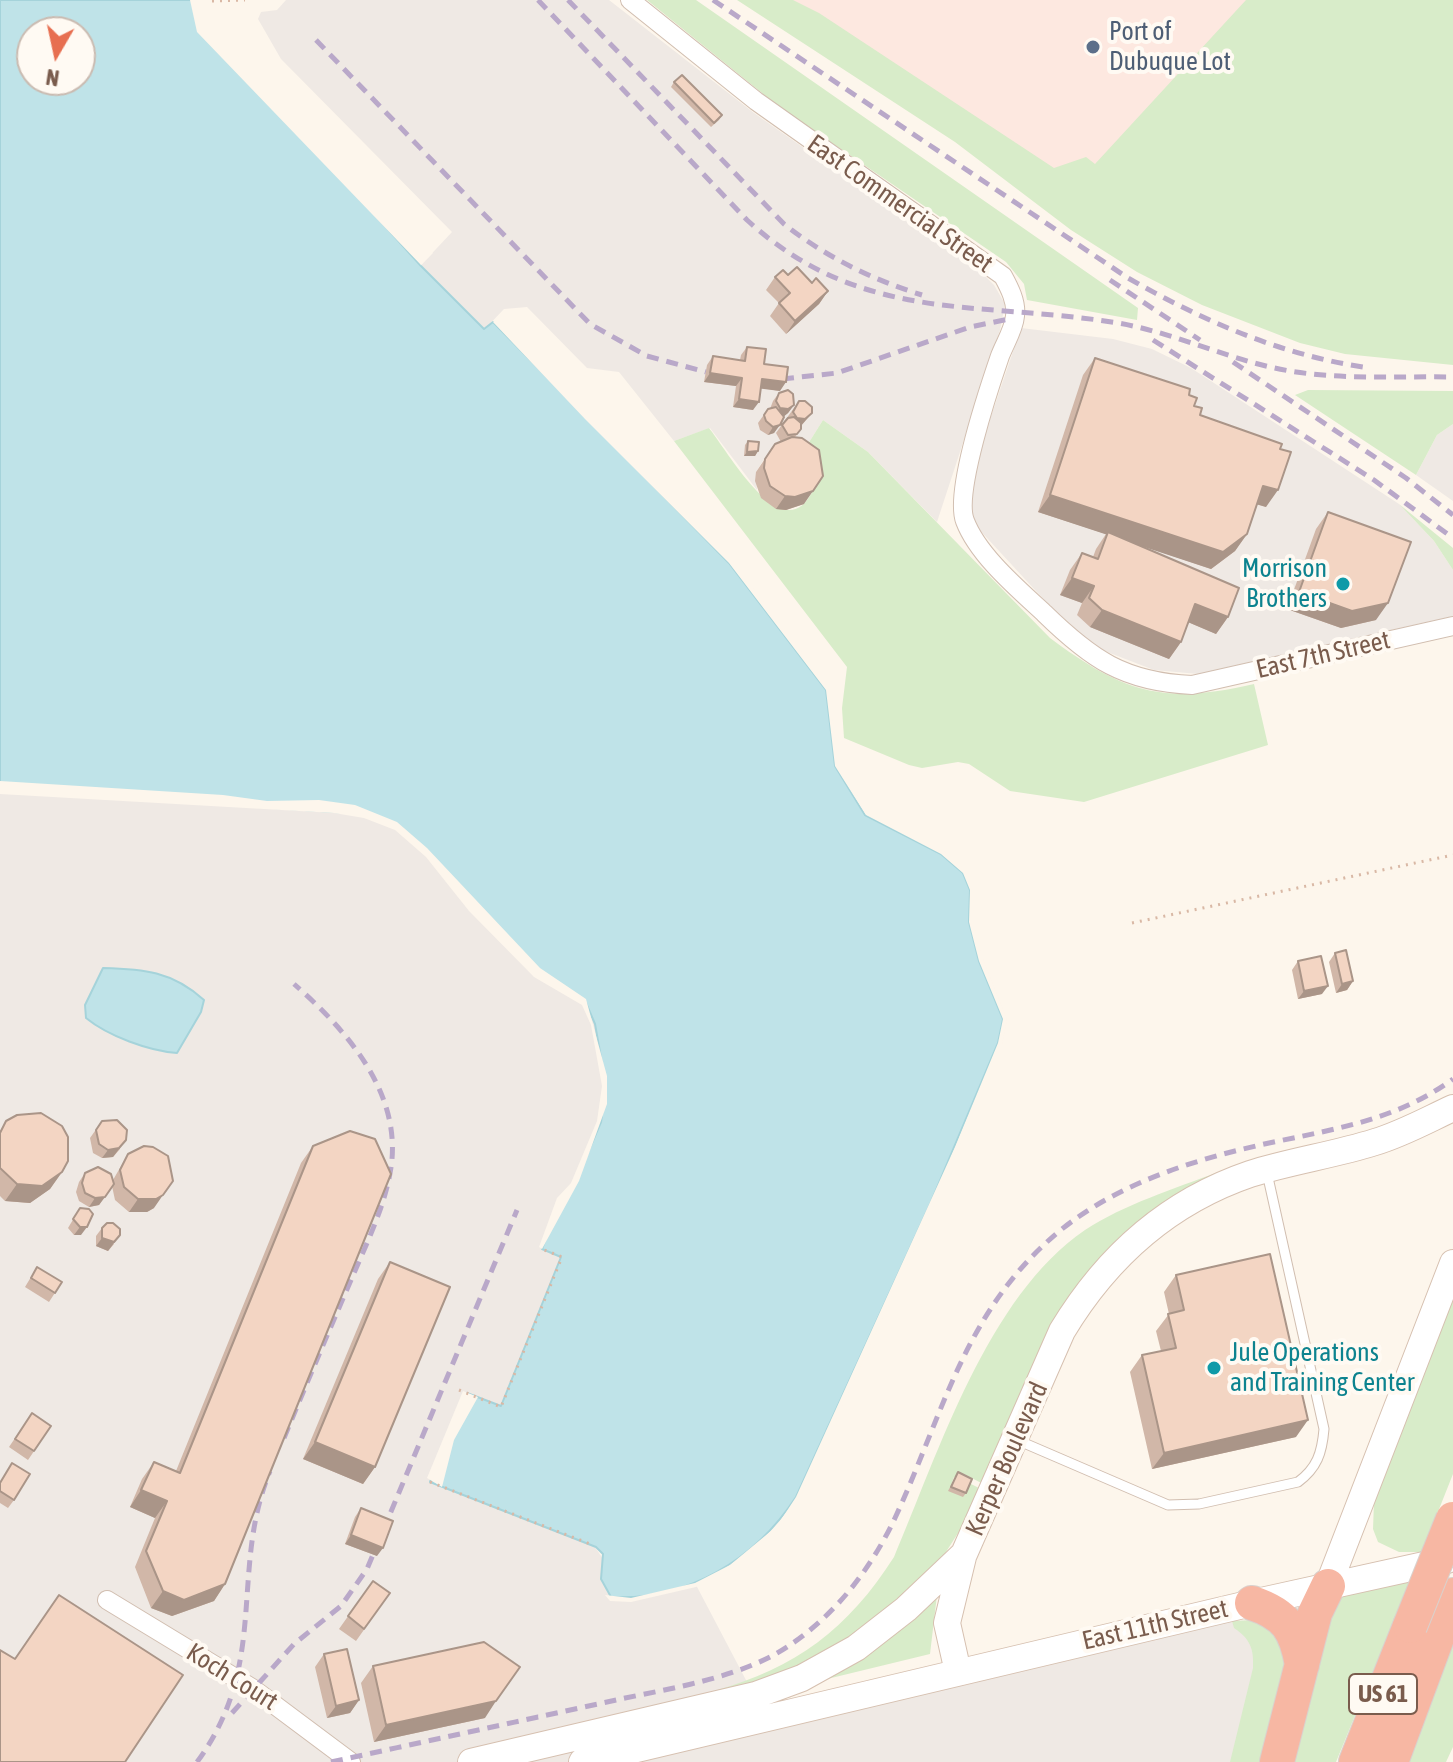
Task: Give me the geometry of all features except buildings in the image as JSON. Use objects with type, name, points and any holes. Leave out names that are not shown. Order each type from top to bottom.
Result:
[{"type":"highway","name":"US 61","points":[[1391,1762],[1435,1614],[1453,1519]]},
{"type":"highway","points":[[1277,1762],[1315,1613],[1328,1586]]},
{"type":"highway","points":[[1252,1603],[1285,1618],[1299,1644],[1302,1666]]},
{"type":"highway","name":"US 61","points":[[1356,1762],[1435,1614]]},
{"type":"main road","name":"Kerper Boulevard","points":[[471,1762],[756,1695],[802,1678],[856,1648],[906,1609],[964,1554],[1017,1440],[1062,1331],[1101,1275],[1127,1247],[1166,1216],[1219,1186],[1266,1170],[1377,1142],[1453,1108]]},
{"type":"main road","points":[[1328,1586],[1453,1263]]},
{"type":"main road","points":[[958,1672],[947,1623],[964,1554]]},
{"type":"main road","name":"East 11th Street","points":[[859,1697],[1252,1603],[1453,1559]]},
{"type":"main road","points":[[756,1695],[859,1697]]},
{"type":"main road","points":[[582,1762],[859,1697]]},
{"type":"street","name":"East Commercial Street","points":[[630,0],[756,101],[1003,276],[1011,290],[1015,318],[1000,357],[964,482],[963,517],[971,535],[1040,609],[1098,661],[1149,681],[1192,685]]},
{"type":"street","name":"East 7th Street","points":[[1192,685],[1453,626]]},
{"type":"street","name":"Koch Court","points":[[107,1600],[293,1715],[351,1762]]},
{"type":"lane","points":[[1017,1440],[1168,1505],[1199,1504],[1298,1482],[1310,1473],[1323,1449],[1324,1429],[1266,1170]]},
{"type":"path","points":[[212,1],[245,0]]},
{"type":"path","points":[[1132,923],[1453,855]]},
{"type":"path","points":[[459,1390],[501,1407],[562,1257],[542,1249]]},
{"type":"path","points":[[430,1482],[593,1545]]},
{"type":"shaded area","points":[[286,0],[609,0],[754,113],[982,273],[994,285],[1005,304],[1000,330],[937,522],[868,452],[823,420],[801,455],[775,452],[766,456],[756,472],[757,490],[710,428],[674,441],[619,372],[587,368],[527,307],[504,309],[485,329],[421,265],[452,232],[281,59],[258,19],[261,12],[277,10]]},
{"type":"shaded area","points":[[765,0],[1453,0],[1221,272]]},
{"type":"shaded area","name":"Morrison Brothers","points":[[1021,328],[1113,339],[1152,349],[1191,368],[1399,504],[1434,541],[1453,570],[1453,616],[1198,674],[1154,670],[1102,650],[1084,638],[1060,617],[975,525],[967,502],[984,437]]},
{"type":"shaded area","points":[[1453,424],[1453,501],[1416,475],[1437,435]]},
{"type":"shaded area","points":[[0,790],[334,809],[397,827],[586,1003],[595,1024],[606,1086],[601,1122],[543,1249],[562,1257],[501,1407],[603,1559],[695,1583],[747,1682],[758,1731],[1232,1621],[1257,1620],[1261,1762],[0,1762]]},
{"type":"green space","points":[[647,0],[696,0],[1138,308],[1137,320],[1027,300],[1024,284],[1006,262],[778,106]]},
{"type":"green space","points":[[737,0],[793,0],[819,13],[1054,168],[1086,157],[1095,164],[1246,0],[1453,0],[1453,365],[1345,354],[1300,343],[1202,305],[1137,272],[1071,230],[955,142]]},
{"type":"green space","points":[[1308,390],[1453,391],[1453,424],[1437,435],[1416,475],[1295,395]]},
{"type":"green space","points":[[823,420],[868,452],[1050,638],[1076,657],[1123,682],[1146,690],[1194,693],[1254,684],[1268,745],[1084,802],[1010,791],[969,764],[958,762],[922,768],[909,765],[844,738],[842,708],[847,667],[674,441],[709,428],[758,492],[773,505],[788,510],[802,505],[814,488],[801,455]]},
{"type":"green space","points":[[1399,504],[1453,548],[1453,570],[1434,541]]},
{"type":"green space","points":[[1218,1172],[1128,1234],[987,1486],[964,1474],[961,1479],[954,1477],[949,1491],[969,1483],[985,1491],[944,1555],[920,1583],[825,1658],[717,1699],[714,1691],[770,1670],[818,1642],[858,1605],[876,1582],[894,1557],[948,1425],[993,1335],[1020,1295],[1051,1259],[1085,1230],[1116,1212]]},
{"type":"green space","points":[[1453,1296],[1453,1474],[1422,1552],[1399,1552],[1378,1542],[1373,1529],[1374,1502]]},
{"type":"green space","points":[[1411,1579],[1336,1762],[1290,1762],[1332,1598]]},
{"type":"green space","points":[[937,1595],[930,1654],[823,1680]]},
{"type":"green space","points":[[1257,1620],[1267,1623],[1287,1652],[1267,1762],[1230,1762],[1253,1668],[1252,1649],[1234,1628],[1232,1621]]},
{"type":"green space","points":[[1453,1635],[1453,1747],[1446,1762],[1405,1762]]},
{"type":"water","points":[[0,0],[199,0],[205,26],[421,266],[484,329],[493,322],[729,563],[826,690],[835,766],[865,815],[941,854],[963,873],[970,890],[969,922],[979,961],[1003,1019],[998,1043],[931,1202],[796,1497],[760,1540],[717,1572],[692,1584],[666,1592],[611,1597],[601,1579],[603,1554],[596,1547],[430,1482],[467,1393],[501,1406],[561,1257],[542,1249],[561,1200],[574,1185],[601,1122],[606,1086],[595,1024],[586,1003],[537,974],[429,855],[397,827],[365,814],[0,790]]},
{"type":"water","points":[[103,968],[131,969],[169,977],[204,1000],[201,1012],[177,1053],[129,1042],[86,1018],[85,1005]]},
{"type":"pier","points":[[190,0],[203,0],[203,11],[214,31],[433,253],[421,265],[197,32]]},
{"type":"pier","points":[[496,319],[732,560],[829,688],[838,765],[869,813],[943,850],[966,870],[974,889],[973,922],[983,959],[1007,1019],[1002,1044],[935,1204],[799,1499],[781,1528],[732,1569],[696,1587],[631,1602],[610,1601],[605,1595],[631,1598],[695,1583],[730,1565],[777,1526],[796,1497],[955,1147],[998,1043],[1003,1019],[979,961],[969,922],[970,890],[963,873],[941,854],[866,815],[835,766],[826,690],[729,563],[585,419],[493,322]]},
{"type":"pier","points":[[0,781],[223,795],[267,801],[319,800],[355,805],[397,822],[427,848],[540,968],[586,999],[607,1076],[607,1104],[579,1181],[542,1249],[539,1247],[557,1198],[571,1183],[597,1121],[602,1086],[591,1025],[582,1005],[534,977],[469,911],[426,857],[395,830],[364,818],[334,813],[0,794]]},
{"type":"pier","points":[[463,1391],[478,1397],[454,1440],[442,1487],[427,1478]]},
{"type":"railway","points":[[538,0],[747,220],[790,254],[834,277],[878,293],[923,302],[1118,323],[1292,371],[1360,377],[1451,377]]},
{"type":"railway","points":[[568,0],[784,224],[850,266],[922,295]]},
{"type":"railway","points":[[713,0],[1128,278],[1185,309],[1244,335],[1306,355],[1370,368]]},
{"type":"railway","points":[[316,40],[590,324],[647,356],[706,372]]},
{"type":"railway","points":[[1110,280],[1200,340]]},
{"type":"railway","points":[[782,379],[837,373],[970,327],[1009,319]]},
{"type":"railway","points":[[1153,340],[1374,480],[1453,538]]},
{"type":"railway","points":[[1233,362],[1406,478],[1453,515]]},
{"type":"railway","points":[[284,1438],[376,1221],[392,1159],[392,1133],[377,1083],[348,1039],[294,984]]},
{"type":"railway","points":[[331,1762],[690,1684],[751,1666],[790,1645],[827,1615],[872,1560],[895,1518],[944,1400],[980,1327],[1002,1292],[1029,1260],[1062,1229],[1109,1198],[1160,1174],[1242,1149],[1388,1114],[1453,1079]]},
{"type":"railway","points":[[232,1713],[294,1644],[341,1606],[367,1569],[517,1210]]},
{"type":"railway","points":[[197,1762],[219,1725],[233,1689],[246,1617],[258,1508],[270,1471]]},
{"type":"place","name":"Port of Dubuque Lot","points":[[1093,47]]},
{"type":"place","name":"Morrison Brothers","points":[[1343,584]]},
{"type":"place","name":"Jule Operations and Training Center","points":[[1214,1368]]}]
